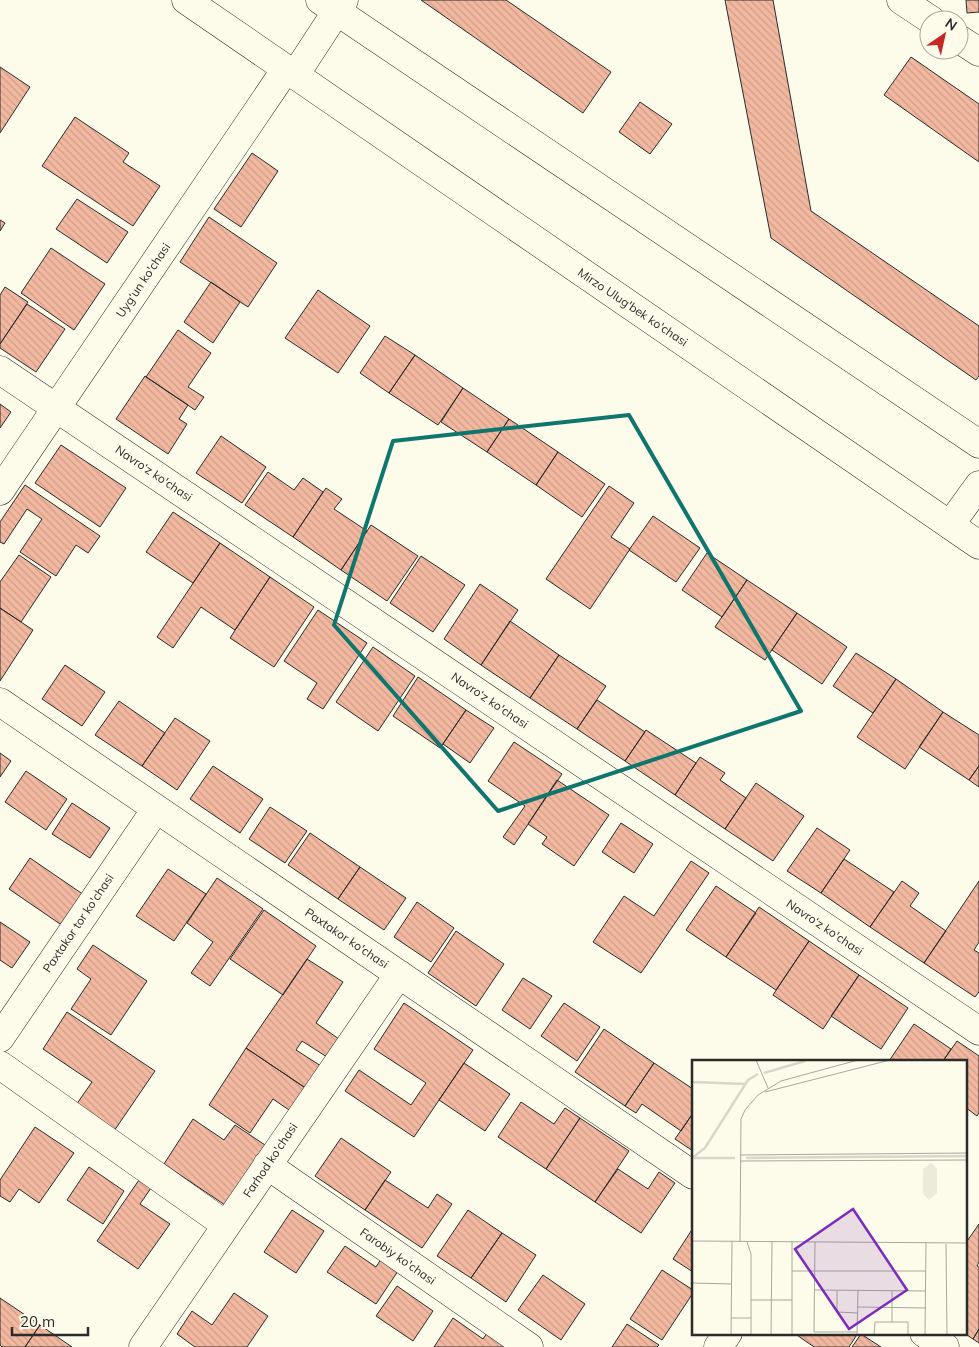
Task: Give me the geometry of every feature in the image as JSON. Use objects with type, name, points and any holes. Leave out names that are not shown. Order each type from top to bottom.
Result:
[{"type":"street","name":"Mirzo Ulug'bek ko'chasi","points":[[186,0],[979,545]]},
{"type":"street","points":[[901,0],[919,12]]},
{"type":"street","name":"Uyg‘un ko'chasi","points":[[0,491],[291,72],[333,4]]},
{"type":"street","points":[[333,4],[979,444]]},
{"type":"street","name":"Navro‘z ko'chasi","points":[[0,370],[979,1031]]},
{"type":"street","points":[[950,525],[979,485]]},
{"type":"street","name":"Paxtakor ko'chasi","points":[[0,702],[692,1174]]},
{"type":"street","name":"Paxtakor tor ko'chasi","points":[[0,1038],[156,808]]},
{"type":"street","name":"Farhod ko'chasi","points":[[143,1347],[398,974]]},
{"type":"street","points":[[0,1065],[226,1225]]},
{"type":"street","name":"Farobiy ko'chasi","points":[[267,1165],[529,1347]]},
{"type":"street","points":[[718,1347],[727,1334]]},
{"type":"street","points":[[925,1334],[944,1347]]},
{"type":"highlighted area","points":[[629,415],[801,711],[498,811],[334,625],[393,441]]},
{"type":"building","points":[[421,0],[506,0],[611,72],[583,113]]},
{"type":"building","points":[[725,0],[773,0],[811,211],[979,326],[979,376],[976,380],[771,238]]},
{"type":"building","points":[[966,0],[979,0],[979,12],[969,13],[969,10],[967,10]]},
{"type":"building","points":[[911,57],[979,104],[979,162],[884,95]]},
{"type":"building","points":[[0,67],[30,87],[0,133]]},
{"type":"building","points":[[640,102],[672,124],[650,154],[619,132]]},
{"type":"building","points":[[75,117],[129,153],[123,162],[160,186],[133,226],[42,166]]},
{"type":"building","points":[[252,153],[278,171],[241,227],[214,209]]},
{"type":"building","points":[[77,199],[128,232],[107,263],[56,229]]},
{"type":"building","points":[[209,217],[277,263],[248,307],[180,262]]},
{"type":"building","points":[[0,220],[5,223],[0,231]]},
{"type":"building","points":[[51,248],[105,284],[74,330],[21,293]]},
{"type":"building","points":[[211,282],[240,302],[213,343],[184,322]]},
{"type":"building","points":[[5,287],[28,302],[0,344],[0,295]]},
{"type":"building","points":[[318,290],[370,326],[338,373],[285,338]]},
{"type":"building","points":[[27,304],[65,329],[36,372],[0,348],[0,344]]},
{"type":"building","points":[[178,330],[211,353],[188,387],[204,397],[195,410],[146,377]]},
{"type":"building","points":[[385,336],[415,355],[389,393],[360,373]]},
{"type":"building","points":[[415,355],[463,388],[438,425],[389,393]]},
{"type":"building","points":[[145,376],[188,405],[179,419],[187,424],[168,454],[116,419]]},
{"type":"building","points":[[463,388],[509,419],[487,452],[441,422]]},
{"type":"building","points":[[0,404],[11,412],[0,428]]},
{"type":"building","points":[[509,419],[558,452],[536,485],[487,452]]},
{"type":"building","points":[[221,436],[266,467],[242,503],[196,473]]},
{"type":"building","points":[[61,445],[126,488],[100,527],[35,483]]},
{"type":"building","points":[[558,452],[605,484],[582,517],[536,485]]},
{"type":"building","points":[[268,472],[294,490],[303,478],[323,492],[293,537],[245,505]]},
{"type":"building","points":[[25,485],[100,536],[88,553],[76,545],[56,576],[20,552],[42,519],[27,509],[4,544],[0,542],[0,522]]},
{"type":"building","points":[[609,486],[634,503],[611,537],[630,549],[590,609],[546,579]]},
{"type":"building","points":[[326,488],[342,499],[334,509],[367,531],[341,570],[293,537]]},
{"type":"building","points":[[173,512],[220,543],[193,583],[146,552]]},
{"type":"building","points":[[653,516],[700,548],[676,582],[629,550]]},
{"type":"building","points":[[371,525],[418,556],[387,601],[341,570]]},
{"type":"building","points":[[220,543],[270,577],[235,630],[201,607],[173,648],[157,637]]},
{"type":"building","points":[[707,553],[747,580],[722,617],[682,590]]},
{"type":"building","points":[[19,555],[51,577],[21,622],[0,608],[0,582]]},
{"type":"building","points":[[421,556],[465,585],[433,632],[390,603]]},
{"type":"building","points":[[270,577],[314,607],[274,667],[230,638]]},
{"type":"building","points":[[747,580],[797,613],[765,660],[715,627]]},
{"type":"building","points":[[480,584],[518,610],[481,665],[444,639]]},
{"type":"building","points":[[0,608],[33,630],[0,681]]},
{"type":"building","points":[[318,610],[367,643],[323,709],[307,699],[317,683],[284,661]]},
{"type":"building","points":[[797,613],[847,647],[822,684],[772,650]]},
{"type":"building","points":[[510,621],[559,655],[530,698],[481,665]]},
{"type":"building","points":[[373,647],[415,676],[378,731],[336,702]]},
{"type":"building","points":[[856,653],[896,679],[873,713],[833,686]]},
{"type":"building","points":[[559,655],[606,686],[577,729],[530,698]]},
{"type":"building","points":[[65,665],[105,692],[82,726],[42,699]]},
{"type":"building","points":[[418,677],[466,710],[440,748],[393,716]]},
{"type":"building","points":[[896,679],[943,712],[905,769],[857,737]]},
{"type":"building","points":[[597,700],[645,732],[625,761],[577,729]]},
{"type":"building","points":[[119,701],[165,733],[142,766],[95,735]]},
{"type":"building","points":[[466,710],[494,728],[470,763],[443,744]]},
{"type":"building","points":[[943,712],[979,735],[979,766],[969,780],[919,747]]},
{"type":"building","points":[[175,718],[210,741],[177,790],[142,766]]},
{"type":"building","points":[[646,730],[696,763],[675,795],[625,761]]},
{"type":"building","points":[[514,742],[562,774],[514,845],[503,837],[525,806],[488,781]]},
{"type":"building","points":[[0,753],[11,761],[0,777]]},
{"type":"building","points":[[700,757],[725,773],[720,780],[746,798],[725,829],[675,795]]},
{"type":"building","points":[[213,766],[263,799],[240,833],[190,799]]},
{"type":"building","points":[[979,766],[979,787],[969,780]]},
{"type":"building","points":[[26,771],[67,799],[46,830],[5,802]]},
{"type":"building","points":[[557,780],[609,815],[574,866],[542,844],[547,837],[528,824]]},
{"type":"building","points":[[756,783],[804,816],[773,861],[725,829]]},
{"type":"building","points":[[72,803],[110,828],[90,858],[52,834]]},
{"type":"building","points":[[270,807],[307,831],[285,863],[249,839]]},
{"type":"building","points":[[621,823],[653,844],[634,873],[602,852]]},
{"type":"building","points":[[817,828],[850,850],[821,893],[787,871]]},
{"type":"building","points":[[310,833],[360,867],[338,899],[288,865]]},
{"type":"building","points":[[30,858],[84,895],[63,926],[9,889]]},
{"type":"building","points":[[844,859],[894,892],[870,927],[821,893]]},
{"type":"building","points":[[691,861],[709,873],[641,973],[593,942],[624,896],[654,916]]},
{"type":"building","points":[[360,867],[406,898],[384,930],[338,899]]},
{"type":"building","points":[[168,869],[206,894],[174,941],[136,916]]},
{"type":"building","points":[[217,878],[263,909],[210,986],[191,973],[213,942],[187,923]]},
{"type":"building","points":[[902,881],[919,893],[910,906],[946,931],[924,963],[870,927]]},
{"type":"building","points":[[979,881],[979,942],[974,950],[979,953],[979,992],[975,997],[924,963]]},
{"type":"building","points":[[716,886],[756,913],[726,957],[686,930]]},
{"type":"building","points":[[417,902],[454,928],[431,962],[394,937]]},
{"type":"building","points":[[759,907],[809,941],[776,990],[726,957]]},
{"type":"building","points":[[264,910],[316,946],[283,995],[230,959]]},
{"type":"building","points":[[0,922],[30,942],[12,968],[0,960]]},
{"type":"building","points":[[456,931],[504,964],[476,1006],[428,973]]},
{"type":"building","points":[[809,941],[859,975],[823,1029],[773,995]]},
{"type":"building","points":[[93,945],[147,981],[111,1035],[71,1009],[91,979],[77,969]]},
{"type":"building","points":[[307,959],[343,982],[316,1023],[339,1039],[327,1057],[302,1041],[296,1050],[321,1066],[307,1089],[246,1048]]},
{"type":"building","points":[[859,975],[908,1008],[881,1049],[831,1016]]},
{"type":"building","points":[[523,978],[552,996],[530,1029],[502,1010]]},
{"type":"building","points":[[404,1003],[473,1050],[414,1137],[345,1091],[359,1070],[411,1105],[426,1083],[374,1049]]},
{"type":"building","points":[[564,1003],[600,1027],[577,1061],[541,1036]]},
{"type":"building","points":[[67,1012],[155,1071],[114,1131],[76,1105],[92,1082],[43,1049]]},
{"type":"building","points":[[914,1024],[951,1049],[944,1060],[890,1060]]},
{"type":"building","points":[[604,1029],[654,1063],[625,1106],[575,1072]]},
{"type":"building","points":[[957,1041],[979,1056],[979,1113],[977,1116],[966,1108],[966,1060],[944,1060]]},
{"type":"building","points":[[246,1048],[307,1089],[292,1112],[273,1099],[250,1133],[209,1105]]},
{"type":"building","points":[[464,1063],[510,1094],[485,1131],[439,1100]]},
{"type":"building","points":[[654,1063],[692,1088],[692,1114],[681,1131],[642,1104],[636,1113],[625,1106]]},
{"type":"building","points":[[521,1102],[554,1124],[565,1108],[580,1118],[546,1169],[498,1137]]},
{"type":"building","points":[[692,1114],[692,1150],[675,1139]]},
{"type":"building","points":[[580,1118],[629,1151],[595,1202],[546,1169]]},
{"type":"building","points":[[193,1119],[224,1140],[235,1125],[268,1147],[228,1207],[164,1164]]},
{"type":"building","points":[[35,1127],[74,1153],[39,1203],[19,1189],[10,1202],[0,1196],[0,1180]]},
{"type":"building","points":[[341,1138],[391,1172],[365,1210],[315,1176]]},
{"type":"building","points":[[89,1167],[124,1191],[103,1224],[67,1200]]},
{"type":"building","points":[[618,1169],[648,1189],[659,1172],[675,1183],[641,1233],[595,1202]]},
{"type":"building","points":[[139,1180],[151,1188],[140,1204],[170,1224],[138,1269],[97,1241]]},
{"type":"building","points":[[385,1180],[428,1208],[437,1194],[452,1204],[422,1248],[365,1210]]},
{"type":"building","points":[[292,1210],[324,1231],[296,1273],[264,1252]]},
{"type":"building","points":[[468,1210],[502,1233],[471,1278],[437,1256]]},
{"type":"building","points":[[979,1224],[979,1262],[977,1266],[979,1267],[979,1329],[973,1339],[966,1334],[966,1243]]},
{"type":"building","points":[[692,1230],[692,1271],[673,1259]]},
{"type":"building","points":[[502,1233],[536,1255],[506,1302],[471,1278]]},
{"type":"building","points":[[345,1246],[376,1267],[383,1256],[400,1268],[376,1304],[327,1272]]},
{"type":"building","points":[[662,1270],[692,1289],[692,1295],[662,1340],[630,1319]]},
{"type":"building","points":[[543,1275],[585,1304],[561,1340],[518,1310]]},
{"type":"building","points":[[397,1286],[433,1311],[413,1341],[376,1316]]},
{"type":"building","points":[[234,1293],[268,1316],[247,1347],[195,1347],[177,1334],[192,1311],[212,1325]]},
{"type":"building","points":[[0,1298],[40,1325],[25,1347],[2,1347],[0,1345]]},
{"type":"building","points":[[453,1318],[483,1339],[490,1329],[508,1342],[505,1347],[434,1347]]},
{"type":"building","points":[[627,1324],[659,1345],[657,1347],[612,1347]]},
{"type":"building","points":[[40,1325],[72,1347],[25,1347]]},
{"type":"building","points":[[979,1329],[979,1343],[973,1339]]},
{"type":"building","points":[[795,1334],[857,1334],[849,1347],[814,1347]]},
{"type":"building","points":[[861,1334],[881,1347],[852,1347]]}]
